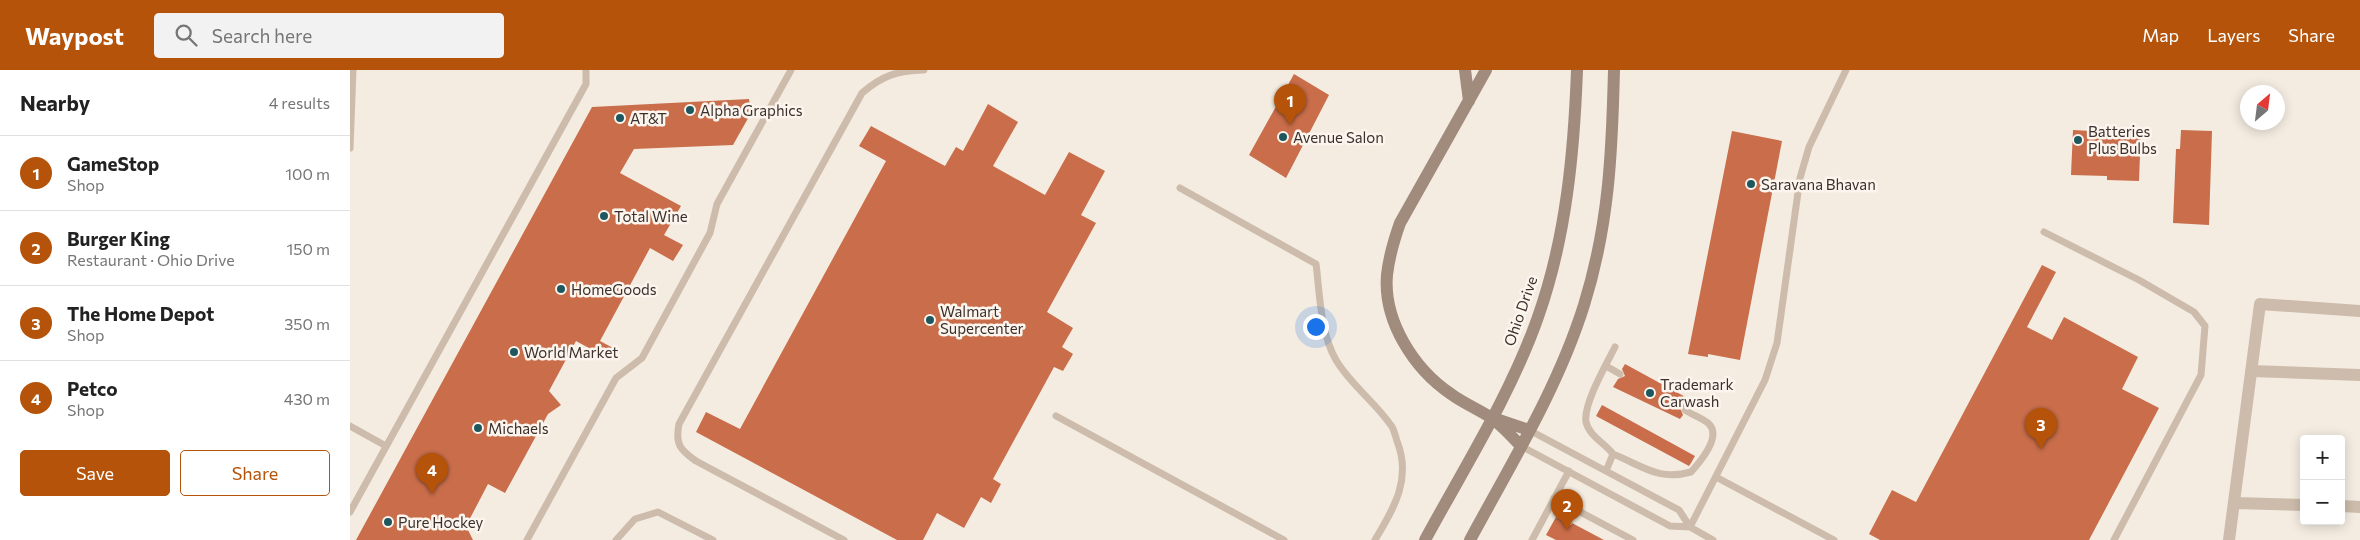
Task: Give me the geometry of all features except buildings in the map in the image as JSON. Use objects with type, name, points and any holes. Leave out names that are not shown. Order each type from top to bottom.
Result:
[{"type":"main road","points":[[1465,70],[1469,101]]},
{"type":"main road","points":[[1486,70],[1400,223],[1391,249],[1387,276],[1390,303],[1399,334],[1415,361],[1450,394],[1491,418],[1522,446]]},
{"type":"main road","name":"Ohio Drive","points":[[1425,540],[1491,418],[1518,364],[1539,315],[1559,238],[1572,165],[1577,70]]},
{"type":"main road","points":[[1471,540],[1522,446],[1584,306],[1600,245],[1611,168],[1614,70]]},
{"type":"main road","points":[[1491,418],[1529,430]]},
{"type":"street","points":[[2229,540],[2260,304],[2360,311]]},
{"type":"street","points":[[2251,371],[2360,375]]},
{"type":"street","points":[[2235,503],[2300,505]]},
{"type":"street","points":[[2345,506],[2360,506]]},
{"type":"lane","points":[[350,148],[353,70]]},
{"type":"lane","points":[[350,512],[586,84],[586,70]]},
{"type":"lane","points":[[527,540],[616,378],[642,358],[710,233],[717,204],[791,70]]},
{"type":"lane","points":[[844,540],[696,461],[681,450],[677,435],[679,424],[862,93],[879,79],[903,71],[924,70]]},
{"type":"lane","points":[[1690,527],[1768,373],[1777,343],[1800,178],[1809,147],[1846,70]]},
{"type":"lane","points":[[1180,188],[1316,264],[1326,332],[1336,359],[1352,381],[1391,425],[1402,453],[1403,482],[1391,513],[1375,540]]},
{"type":"lane","points":[[2044,232],[2139,280],[2194,312],[2205,326],[2201,375],[2114,540]]},
{"type":"lane","points":[[1615,347],[1588,406],[1586,422],[1593,434],[1614,454],[1652,472],[1668,476],[1691,472],[1709,448],[1713,433],[1710,425],[1685,410]]},
{"type":"lane","points":[[1606,366],[1620,374]]},
{"type":"lane","points":[[1056,416],[1284,540]]},
{"type":"lane","points":[[350,426],[386,446]]},
{"type":"lane","points":[[1529,430],[1679,510],[1690,527]]},
{"type":"lane","points":[[1522,446],[1670,526],[1690,527],[1713,540]]},
{"type":"lane","points":[[1606,471],[1614,454]]},
{"type":"lane","points":[[1532,540],[1569,471]]},
{"type":"lane","points":[[1716,477],[1834,540]]},
{"type":"lane","points":[[1554,498],[1625,538],[1633,540]]},
{"type":"lane","points":[[616,540],[635,519],[658,512],[713,540]]},
{"type":"place","name":"Alpha Graphics","points":[[690,110]]},
{"type":"place","name":"AT&T","points":[[620,118]]},
{"type":"place","name":"GameStop","points":[[1290,125]]},
{"type":"place","name":"Avenue Salon","points":[[1283,137]]},
{"type":"place","name":"Batteries Plus Bulbs","points":[[2078,140]]},
{"type":"place","name":"Saravana Bhavan","points":[[1751,184]]},
{"type":"place","name":"Total Wine","points":[[604,216]]},
{"type":"place","name":"HomeGoods","points":[[561,289]]},
{"type":"place","name":"Walmart Supercenter","points":[[930,320]]},
{"type":"place","name":"World Market","points":[[514,352]]},
{"type":"place","name":"Trademark Carwash","points":[[1650,393]]},
{"type":"place","name":"Michaels","points":[[478,428]]},
{"type":"place","name":"The Home Depot","points":[[2041,449]]},
{"type":"place","name":"Petco","points":[[432,494]]},
{"type":"place","name":"Pure Hockey","points":[[388,522]]},
{"type":"place","name":"Burger King","points":[[1567,530]]}]
